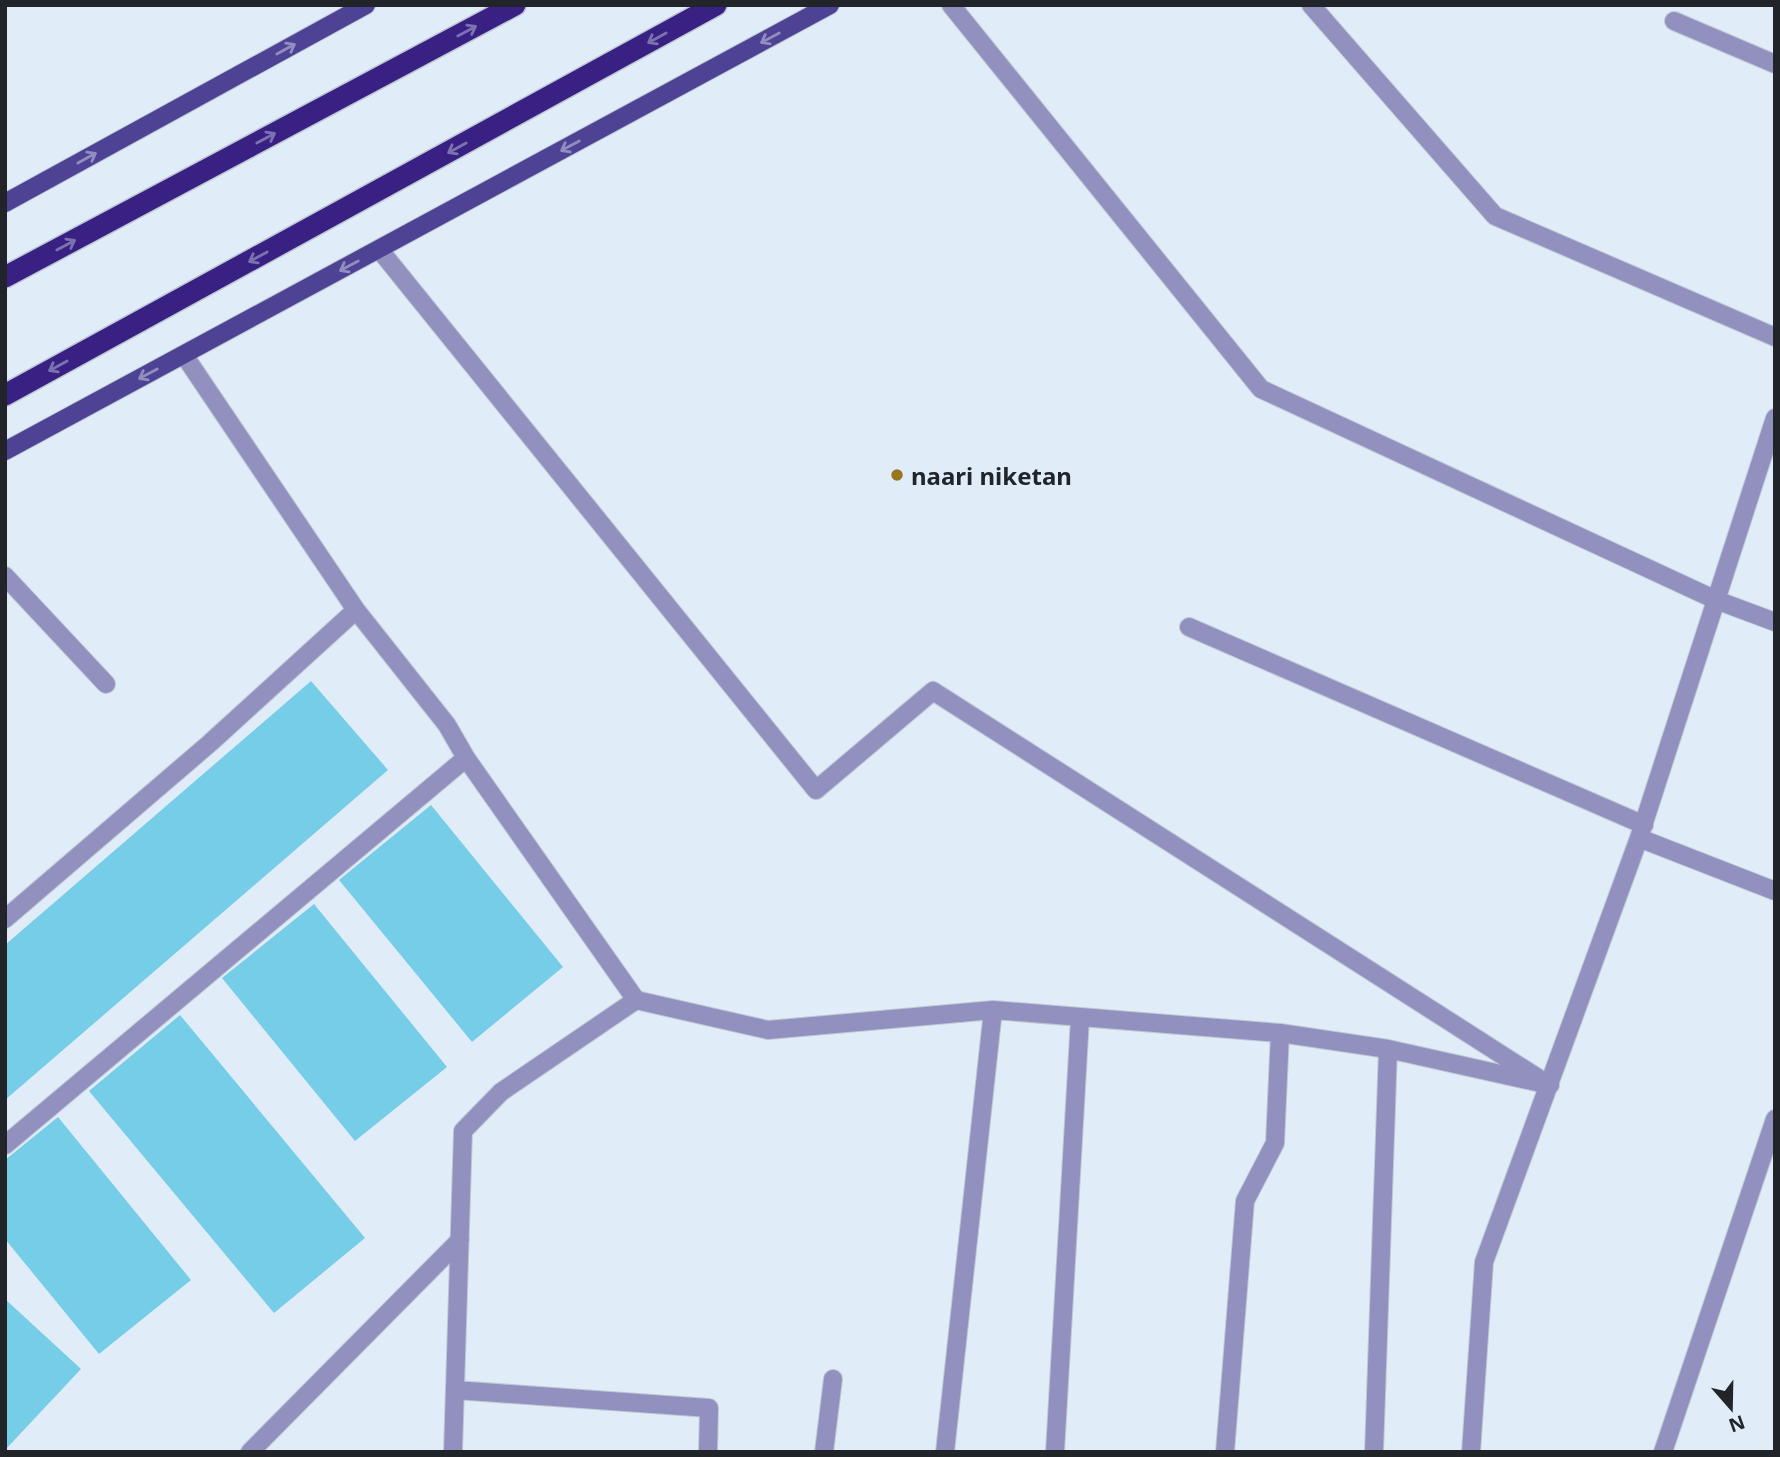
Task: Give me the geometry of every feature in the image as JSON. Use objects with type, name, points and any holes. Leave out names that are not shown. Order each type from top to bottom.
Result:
[{"type":"highway","points":[[5,277],[514,5]]},
{"type":"highway","points":[[5,395],[716,5]]},
{"type":"main road","points":[[5,203],[366,5]]},
{"type":"main road","points":[[5,451],[830,5]]},
{"type":"street","points":[[951,5],[1261,389],[1716,600],[1775,622]]},
{"type":"street","points":[[1311,5],[1495,216],[1775,337]]},
{"type":"street","points":[[1674,21],[1775,65]]},
{"type":"street","points":[[379,249],[816,790],[933,691],[1550,1085]]},
{"type":"street","points":[[184,355],[356,610],[447,725],[466,758],[636,1000],[768,1030],[993,1010],[1280,1033],[1388,1049],[1550,1085]]},
{"type":"street","points":[[1471,1452],[1484,1262],[1642,832],[1775,418]]},
{"type":"street","points":[[5,576],[106,684]]},
{"type":"street","points":[[5,919],[210,743],[356,610]]},
{"type":"street","points":[[1189,627],[1775,891]]},
{"type":"street","points":[[5,1145],[466,758]]},
{"type":"street","points":[[453,1452],[463,1131],[501,1092],[636,1000]]},
{"type":"street","points":[[945,1452],[993,1010]]},
{"type":"street","points":[[1055,1452],[1080,1017]]},
{"type":"street","points":[[1226,1452],[1245,1201],[1275,1143],[1280,1033]]},
{"type":"street","points":[[1374,1452],[1388,1049]]},
{"type":"street","points":[[1663,1452],[1775,1119]]},
{"type":"street","points":[[250,1452],[460,1240]]},
{"type":"street","points":[[824,1452],[833,1379]]},
{"type":"street","points":[[455,1390],[709,1408],[708,1452]]},
{"type":"building","points":[[311,681],[388,770],[5,1100],[5,945]]},
{"type":"building","points":[[431,805],[563,967],[472,1042],[339,880]]},
{"type":"building","points":[[314,904],[447,1067],[355,1141],[222,978]]},
{"type":"building","points":[[180,1015],[365,1238],[274,1313],[89,1091]]},
{"type":"building","points":[[58,1117],[191,1280],[99,1354],[5,1239],[5,1160]]},
{"type":"building","points":[[5,1299],[81,1369],[5,1450]]},
{"type":"place","name":"naari niketan","points":[[897,475]]}]
